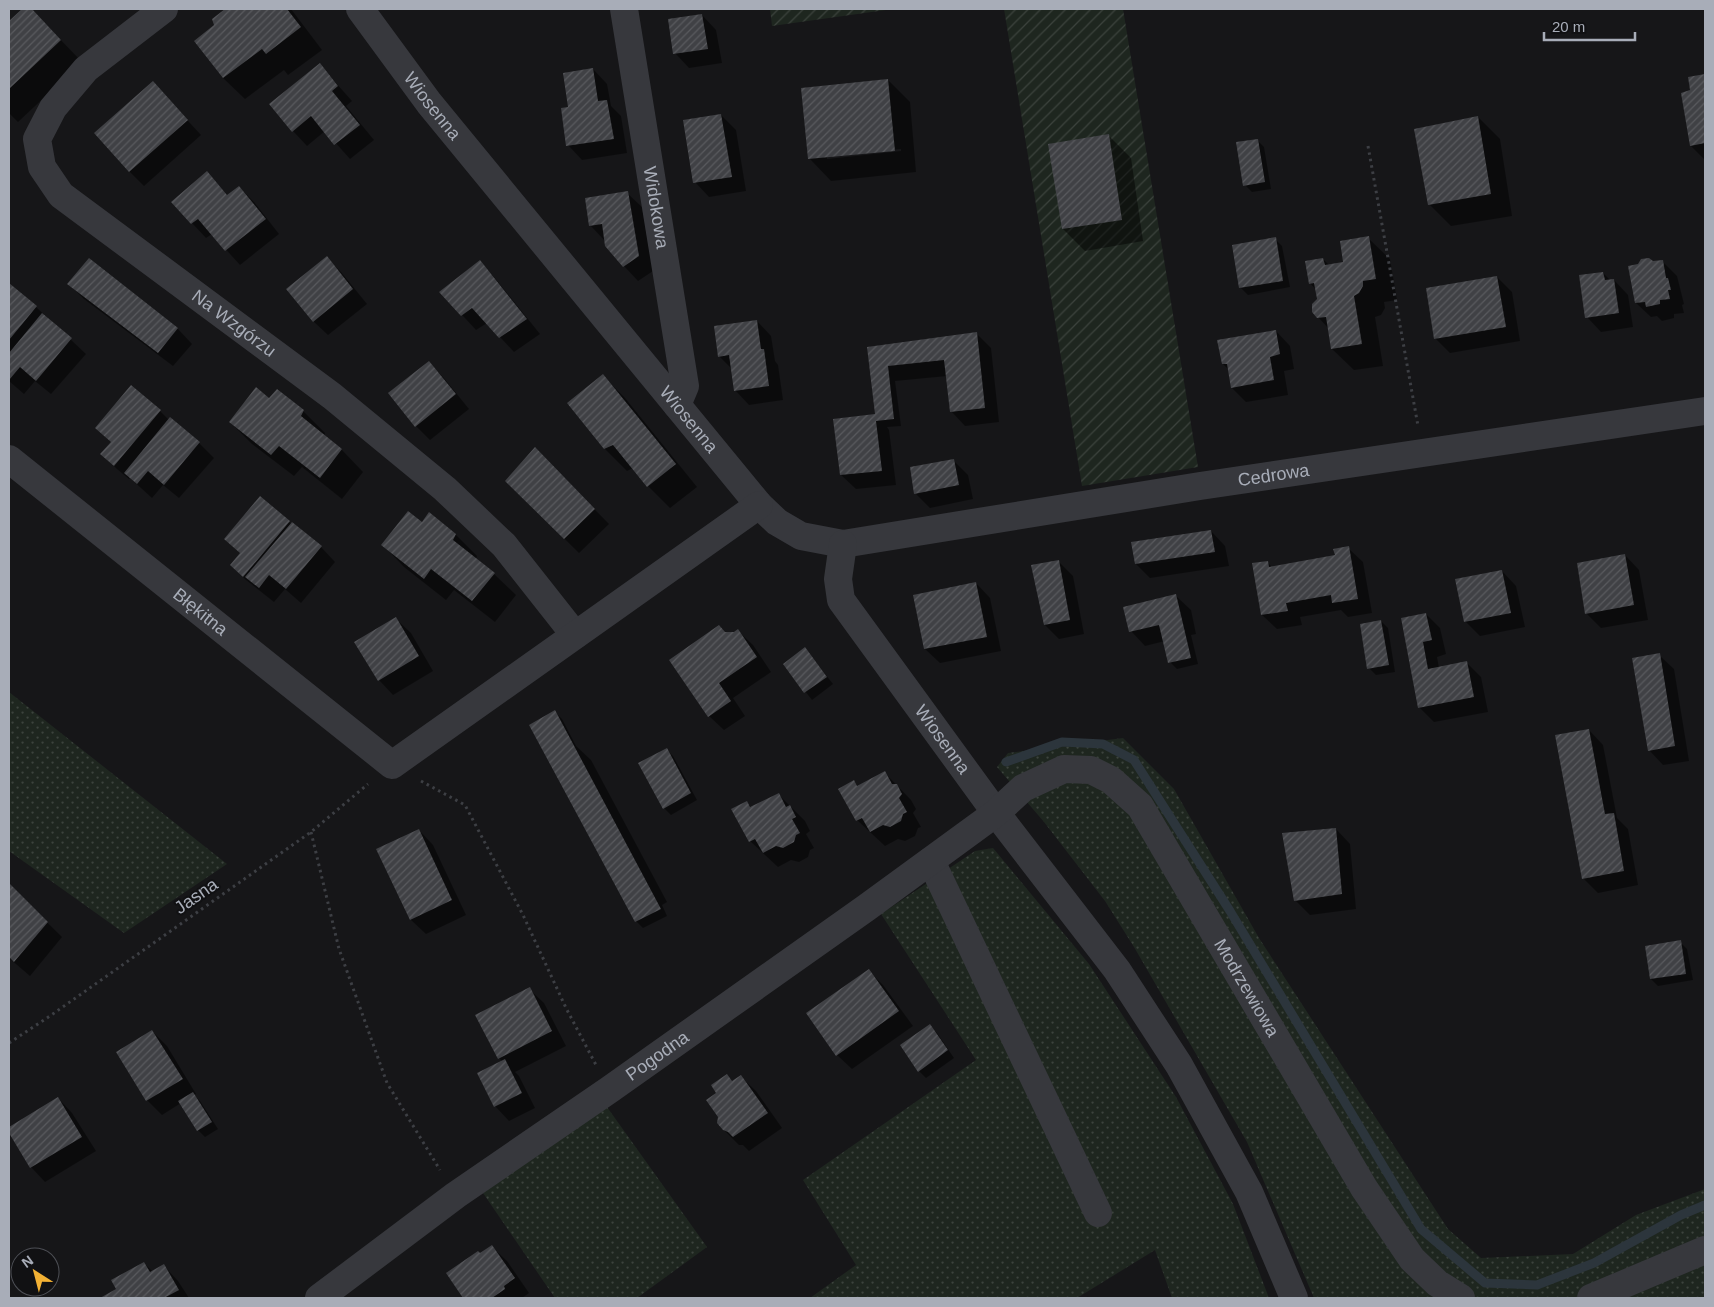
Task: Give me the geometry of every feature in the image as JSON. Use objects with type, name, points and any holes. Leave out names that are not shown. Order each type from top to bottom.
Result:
[{"type":"street","name":"Na Wzgórzu","points":[[164,9],[86,69],[53,108],[37,139],[42,167],[61,195],[332,396],[445,489],[504,545],[575,635]]},
{"type":"street","name":"Wiosenna","points":[[360,9],[430,103],[759,505],[777,522],[801,536],[842,544],[838,579],[841,600],[996,813],[1116,970],[1179,1065],[1249,1192],[1294,1298]]},
{"type":"street","name":"Widokowa","points":[[624,9],[685,386],[677,405]]},
{"type":"street","name":"Cedrowa","points":[[842,544],[1190,488],[1705,411]]},
{"type":"street","name":"Błękitna","points":[[9,459],[392,765]]},
{"type":"street","points":[[392,765],[759,505]]},
{"type":"street","name":"Modrzewiowa","points":[[996,813],[1023,788],[1064,769],[1091,770],[1111,780],[1140,806],[1364,1188],[1412,1259],[1437,1283],[1461,1298]]},
{"type":"street","name":"Pogodna","points":[[319,1298],[456,1195],[609,1090],[996,813]]},
{"type":"street","points":[[931,861],[1098,1213]]},
{"type":"street","points":[[1591,1298],[1705,1250]]},
{"type":"path","points":[[1368,146],[1423,453]]},
{"type":"path","points":[[392,765],[464,805],[522,914],[566,1008],[609,1090]]},
{"type":"path","name":"Jasna","points":[[9,1043],[311,832],[392,765]]},
{"type":"path","points":[[311,832],[340,949],[386,1083],[456,1195]]},
{"type":"shaded area","points":[[770,9],[893,9],[772,26]]},
{"type":"shaded area","points":[[1004,9],[1123,9],[1198,467],[1082,486]]},
{"type":"shaded area","points":[[9,692],[227,864],[124,933],[9,851]]},
{"type":"shaded area","points":[[1123,738],[1174,789],[1259,938],[1448,1229],[1481,1258],[1573,1254],[1636,1215],[1705,1189],[1705,1298],[1314,1298],[1247,1142],[1134,947],[1105,901],[1044,822],[997,767],[1008,753]]},
{"type":"shaded area","points":[[993,848],[1089,964],[1176,1097],[1233,1204],[1269,1298],[1172,1298],[1155,1250],[1077,1298],[810,1298],[856,1265],[803,1180],[976,1060],[881,914],[975,851]]},
{"type":"shaded area","points":[[602,1100],[707,1247],[637,1298],[555,1298],[483,1193]]},
{"type":"building","points":[[22,9],[32,9],[61,40],[9,89],[9,21]]},
{"type":"building","points":[[225,9],[287,9],[301,27],[266,54],[262,49],[223,78],[194,41],[214,25],[212,19]]},
{"type":"building","points":[[702,14],[708,49],[673,54],[668,19]]},
{"type":"building","points":[[320,63],[338,86],[332,91],[360,125],[334,145],[311,116],[292,132],[269,104]]},
{"type":"building","points":[[593,68],[598,101],[607,100],[614,139],[566,146],[561,108],[568,107],[563,73]]},
{"type":"building","points":[[1705,74],[1705,143],[1690,146],[1681,93],[1690,90],[1688,77]]},
{"type":"building","points":[[888,79],[895,151],[808,159],[801,88]]},
{"type":"building","points":[[153,81],[188,120],[129,172],[94,133]]},
{"type":"building","points":[[721,114],[732,177],[693,183],[683,120]]},
{"type":"building","points":[[1478,116],[1491,194],[1428,205],[1414,129]]},
{"type":"building","points":[[1109,134],[1122,220],[1062,229],[1048,144]]},
{"type":"building","points":[[1258,139],[1265,182],[1243,186],[1236,142]]},
{"type":"building","points":[[207,171],[227,195],[239,186],[266,219],[225,251],[198,219],[191,224],[171,202]]},
{"type":"building","points":[[628,191],[639,256],[623,267],[605,246],[602,224],[589,226],[585,198]]},
{"type":"building","points":[[1369,236],[1376,279],[1363,281],[1363,286],[1359,293],[1354,296],[1362,344],[1331,349],[1326,317],[1317,318],[1312,312],[1312,304],[1317,299],[1314,283],[1309,284],[1305,261],[1323,258],[1325,265],[1343,262],[1340,241]]},
{"type":"building","points":[[1276,237],[1283,281],[1239,288],[1232,245]]},
{"type":"building","points":[[327,256],[353,289],[313,322],[286,289]]},
{"type":"building","points":[[89,258],[178,328],[158,353],[67,284]]},
{"type":"building","points":[[1649,258],[1653,261],[1663,260],[1666,278],[1668,278],[1671,290],[1668,290],[1670,299],[1660,300],[1660,304],[1646,307],[1645,302],[1635,303],[1628,266],[1638,264],[1641,259]]},
{"type":"building","points":[[480,260],[527,319],[499,338],[472,308],[461,316],[439,292]]},
{"type":"building","points":[[1603,272],[1605,280],[1614,279],[1619,313],[1585,318],[1579,275]]},
{"type":"building","points":[[1497,276],[1506,327],[1434,339],[1426,288]]},
{"type":"building","points":[[9,283],[37,306],[9,340]]},
{"type":"building","points":[[42,313],[72,338],[36,381],[20,367],[9,380],[9,353]]},
{"type":"building","points":[[757,320],[761,349],[764,349],[769,386],[734,391],[729,355],[718,357],[714,326]]},
{"type":"building","points":[[1276,330],[1280,354],[1270,357],[1274,380],[1231,388],[1227,364],[1222,364],[1217,340]]},
{"type":"building","points":[[977,332],[985,408],[950,412],[944,360],[888,366],[894,419],[876,421],[882,471],[840,475],[833,419],[875,414],[867,347]]},
{"type":"building","points":[[429,361],[456,394],[415,427],[388,393]]},
{"type":"building","points":[[603,374],[676,464],[647,487],[613,445],[604,449],[567,403]]},
{"type":"building","points":[[131,385],[161,410],[114,466],[100,454],[111,442],[95,428]]},
{"type":"building","points":[[256,387],[269,398],[277,389],[304,410],[301,416],[342,449],[320,478],[279,446],[271,455],[229,422]]},
{"type":"building","points":[[170,417],[200,442],[164,485],[148,471],[137,484],[124,473]]},
{"type":"building","points":[[535,447],[595,509],[564,539],[505,481]]},
{"type":"building","points":[[954,459],[959,485],[914,494],[910,467]]},
{"type":"building","points":[[260,496],[290,521],[243,577],[230,565],[240,553],[224,539]]},
{"type":"building","points":[[408,511],[422,522],[429,512],[456,534],[453,540],[495,573],[472,601],[431,569],[424,579],[381,545]]},
{"type":"building","points":[[292,522],[322,546],[286,589],[269,575],[259,588],[245,577]]},
{"type":"building","points":[[1211,530],[1215,552],[1135,564],[1131,542]]},
{"type":"building","points":[[1349,546],[1358,599],[1332,603],[1331,595],[1286,603],[1288,611],[1261,615],[1252,563],[1268,561],[1269,567],[1335,555],[1333,549]]},
{"type":"building","points":[[1625,554],[1634,605],[1585,614],[1577,563]]},
{"type":"building","points":[[1059,560],[1070,620],[1044,625],[1031,565]]},
{"type":"building","points":[[1502,570],[1511,613],[1464,622],[1455,579]]},
{"type":"building","points":[[976,582],[987,637],[924,649],[913,595]]},
{"type":"building","points":[[1176,594],[1191,658],[1168,663],[1159,625],[1129,632],[1123,607]]},
{"type":"building","points":[[1426,613],[1432,640],[1423,642],[1428,669],[1467,661],[1474,697],[1418,708],[1401,618]]},
{"type":"building","points":[[396,617],[419,656],[378,681],[354,642]]},
{"type":"building","points":[[1381,620],[1389,665],[1367,669],[1360,624]]},
{"type":"building","points":[[719,625],[725,632],[734,632],[738,629],[757,657],[719,683],[731,701],[708,717],[669,660]]},
{"type":"building","points":[[805,647],[827,677],[804,693],[783,664]]},
{"type":"building","points":[[1660,653],[1675,746],[1648,751],[1632,658]]},
{"type":"building","points":[[555,710],[661,909],[635,922],[529,725]]},
{"type":"building","points":[[1589,729],[1605,814],[1614,813],[1624,871],[1582,879],[1555,735]]},
{"type":"building","points":[[667,748],[691,793],[663,809],[638,763]]},
{"type":"building","points":[[885,771],[892,784],[897,784],[902,794],[899,798],[907,812],[903,814],[901,821],[890,827],[883,825],[870,832],[862,818],[856,821],[838,789],[854,780],[857,786]]},
{"type":"building","points":[[779,793],[786,807],[790,805],[796,817],[792,819],[800,833],[796,835],[794,842],[783,848],[776,846],[763,853],[755,839],[749,842],[731,809],[747,801],[750,807]]},
{"type":"building","points":[[1336,828],[1342,894],[1294,901],[1282,833]]},
{"type":"building","points":[[419,829],[452,900],[410,920],[376,849]]},
{"type":"building","points":[[9,883],[48,922],[14,962],[9,957]]},
{"type":"building","points":[[1681,940],[1686,974],[1650,979],[1645,946]]},
{"type":"building","points":[[869,969],[899,1011],[836,1056],[806,1013]]},
{"type":"building","points":[[530,987],[552,1031],[498,1059],[475,1015]]},
{"type":"building","points":[[930,1024],[948,1050],[918,1072],[900,1045]]},
{"type":"building","points":[[152,1030],[183,1079],[146,1101],[116,1052]]},
{"type":"building","points":[[505,1059],[522,1093],[494,1107],[477,1073]]},
{"type":"building","points":[[727,1074],[732,1081],[741,1075],[768,1113],[733,1137],[717,1123],[718,1117],[706,1100],[716,1093],[711,1085]]},
{"type":"building","points":[[193,1092],[212,1122],[197,1131],[178,1101]]},
{"type":"building","points":[[58,1097],[82,1137],[30,1168],[9,1133],[9,1127]]},
{"type":"building","points":[[492,1245],[515,1278],[504,1286],[505,1289],[492,1298],[463,1298],[446,1273],[478,1251],[480,1253]]},
{"type":"building","points":[[144,1262],[150,1272],[164,1264],[179,1290],[164,1298],[100,1298],[116,1289],[111,1280]]},
{"type":"waterway","points":[[1006,762],[1062,742],[1103,744],[1134,760],[1230,911],[1421,1229],[1485,1283],[1537,1285],[1594,1263],[1681,1215],[1705,1205]]}]
